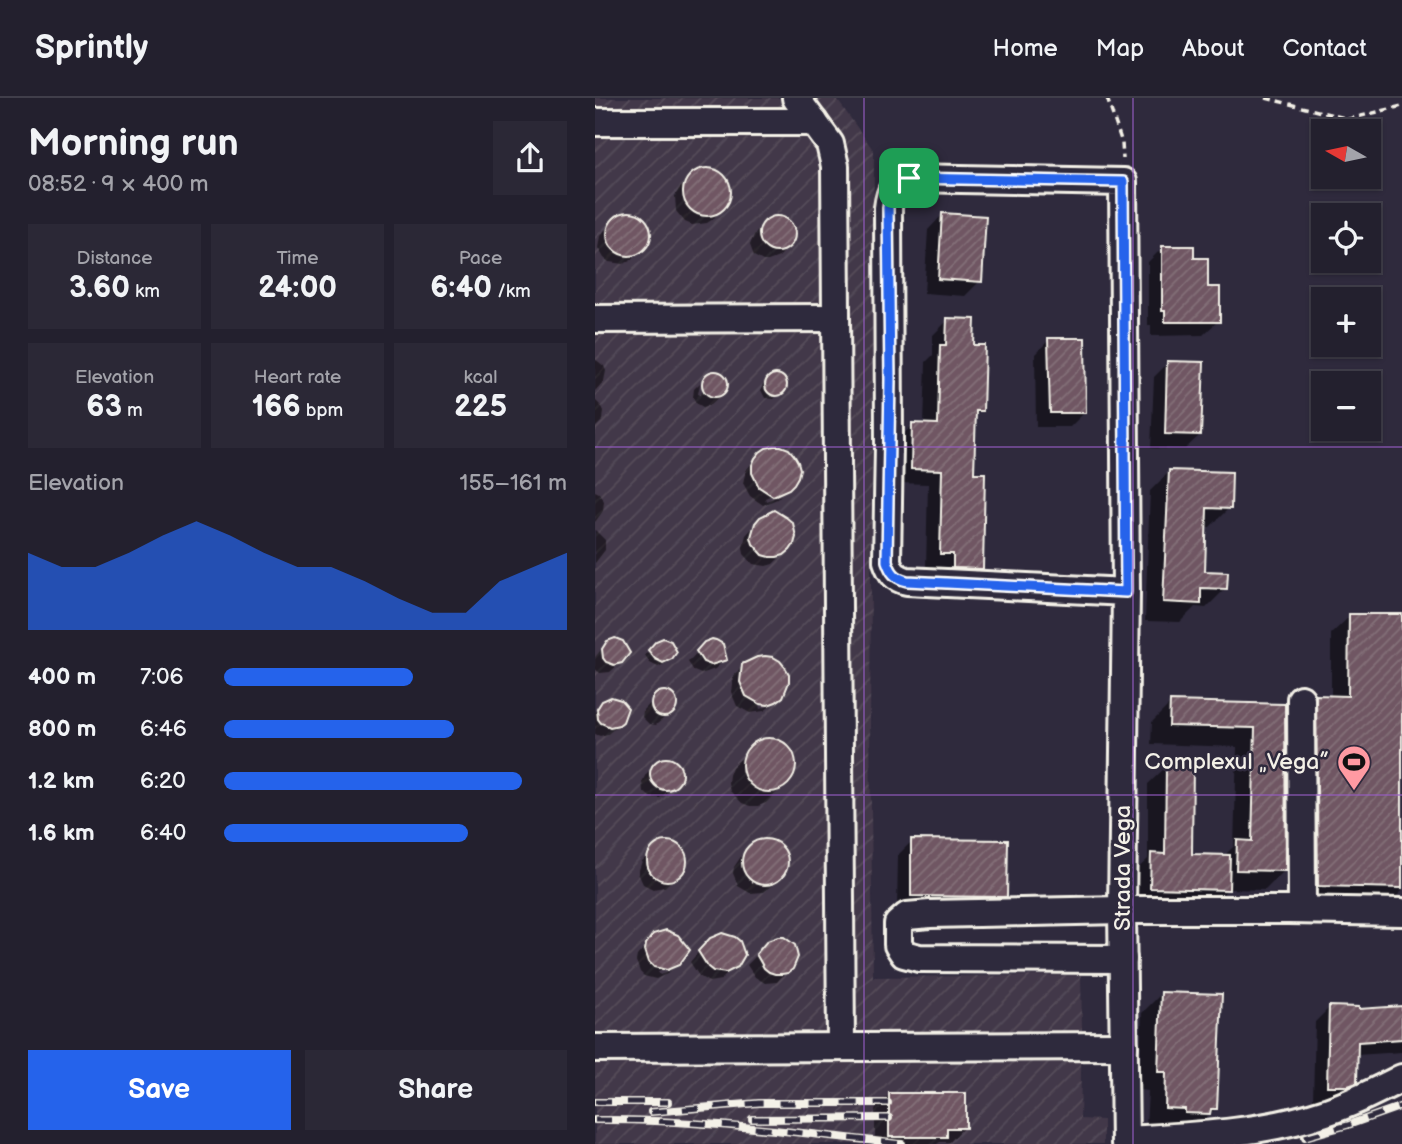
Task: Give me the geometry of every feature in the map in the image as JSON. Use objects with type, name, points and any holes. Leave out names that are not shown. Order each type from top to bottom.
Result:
[{"type":"street","points":[[796,98],[830,144],[835,166],[841,1047]]},
{"type":"street","points":[[595,122],[814,122]]},
{"type":"street","points":[[1123,182],[909,178],[894,186],[888,208],[890,379],[887,561],[891,572],[898,579],[907,581],[1126,592]]},
{"type":"street","name":"Strada Vega","points":[[1123,182],[1126,592],[1122,910],[1125,1142]]},
{"type":"street","points":[[595,319],[836,318]]},
{"type":"street","points":[[1301,699],[1302,910]]},
{"type":"street","points":[[1123,959],[919,958],[904,954],[898,945],[898,924],[907,916],[1122,910],[1402,912]]},
{"type":"street","points":[[595,1048],[1124,1046]]},
{"type":"street","points":[[1125,1142],[1209,1135],[1283,1124],[1323,1114],[1368,1096],[1402,1078]]},
{"type":"path","points":[[1107,98],[1122,143],[1123,182]]},
{"type":"path","points":[[1266,98],[1349,119],[1402,106]]},
{"type":"shaded area","points":[[595,98],[836,98],[874,151],[870,723],[873,977],[1081,975],[1080,1119],[1103,1120],[1103,1144],[595,1144]]},
{"type":"building","points":[[707,168],[724,175],[731,192],[724,209],[707,216],[690,209],[683,192],[690,175]]},
{"type":"building","points":[[629,212],[644,219],[651,234],[644,249],[629,256],[614,249],[607,234],[614,219]]},
{"type":"building","points":[[942,213],[986,216],[982,282],[938,279]]},
{"type":"building","points":[[777,216],[790,221],[795,234],[790,247],[777,252],[764,247],[759,234],[764,221]]},
{"type":"building","points":[[1162,246],[1194,246],[1194,258],[1208,258],[1208,287],[1220,287],[1220,322],[1165,322],[1165,311],[1162,311]]},
{"type":"building","points":[[947,318],[975,319],[974,345],[985,345],[983,411],[976,411],[974,473],[985,473],[983,569],[953,568],[953,554],[940,554],[942,470],[911,469],[912,423],[938,424],[940,345],[946,345]]},
{"type":"building","points":[[1048,338],[1085,338],[1086,413],[1050,413]]},
{"type":"building","points":[[1167,361],[1204,362],[1201,435],[1165,434]]},
{"type":"building","points":[[715,371],[724,375],[728,384],[724,393],[715,397],[706,393],[702,384],[706,375]]},
{"type":"building","points":[[776,374],[784,377],[787,385],[784,393],[776,396],[768,393],[765,385],[768,377]]},
{"type":"building","points":[[774,446],[789,449],[800,469],[798,477],[789,489],[773,496],[759,487],[752,473],[752,465],[760,452]]},
{"type":"building","points":[[1169,470],[1232,472],[1231,509],[1207,508],[1205,571],[1228,572],[1227,589],[1201,588],[1201,604],[1163,602]]},
{"type":"building","points":[[774,510],[793,523],[796,537],[790,550],[784,555],[770,557],[763,555],[753,544],[751,537],[760,517]]},
{"type":"building","name":"Complexul „Vega”","points":[[1349,614],[1402,614],[1402,888],[1318,886],[1316,695],[1348,696]]},
{"type":"building","points":[[615,638],[623,641],[630,653],[622,663],[614,665],[603,658],[602,649],[607,641]]},
{"type":"building","points":[[663,638],[671,641],[677,652],[672,659],[663,663],[655,659],[648,650]]},
{"type":"building","points":[[712,639],[723,644],[727,660],[711,665],[703,662],[696,651],[704,642]]},
{"type":"building","points":[[765,656],[780,661],[789,674],[783,697],[768,705],[760,704],[746,696],[740,682],[742,664]]},
{"type":"building","points":[[664,691],[673,695],[677,704],[673,713],[664,717],[655,713],[651,704],[655,695]]},
{"type":"building","points":[[611,697],[621,700],[628,708],[623,722],[610,727],[598,719],[597,709],[602,701]]},
{"type":"building","points":[[1170,701],[1285,704],[1286,871],[1236,870],[1237,840],[1252,841],[1255,728],[1169,726]]},
{"type":"building","points":[[769,738],[788,746],[796,765],[788,784],[769,792],[750,784],[742,765],[750,746]]},
{"type":"building","points":[[666,758],[677,763],[682,774],[677,785],[666,790],[655,785],[650,774],[655,763]]},
{"type":"building","points":[[1166,764],[1193,764],[1192,854],[1230,855],[1229,890],[1150,888],[1151,853],[1165,854]]},
{"type":"building","points":[[765,839],[781,846],[788,862],[781,878],[765,885],[749,878],[742,862],[749,846]]},
{"type":"building","points":[[911,839],[1008,840],[1007,897],[911,896]]},
{"type":"building","points":[[667,841],[681,847],[687,861],[681,875],[667,881],[653,875],[647,861],[653,847]]},
{"type":"building","points":[[666,930],[678,935],[690,950],[679,965],[667,970],[654,967],[645,950],[653,934]]},
{"type":"building","points":[[722,933],[740,941],[745,955],[738,967],[726,973],[713,971],[698,951],[710,938]]},
{"type":"building","points":[[784,937],[795,945],[798,957],[793,969],[788,973],[769,972],[756,954],[767,941]]},
{"type":"building","points":[[1161,992],[1222,994],[1217,1109],[1211,1109],[1210,1114],[1185,1113],[1185,1109],[1165,1108],[1166,1072],[1158,1072]]},
{"type":"building","points":[[1329,1006],[1359,1009],[1402,1006],[1402,1039],[1358,1042],[1357,1083],[1348,1086],[1327,1086]]},
{"type":"building","points":[[889,1093],[966,1093],[966,1128],[947,1128],[947,1137],[889,1137]]},
{"type":"railway","points":[[595,1102],[668,1102]]},
{"type":"railway","points":[[651,1112],[759,1103],[888,1103]]},
{"type":"railway","points":[[1305,1137],[1402,1106]]},
{"type":"railway","points":[[752,1119],[889,1118]]},
{"type":"railway","points":[[595,1120],[711,1124],[902,1144]]},
{"type":"place","name":"Complexul „Vega”","points":[[1354,792]]},
{"type":"route","points":[[909,178],[1123,182],[1126,592],[907,581],[898,579],[891,572],[887,561],[890,379],[888,208],[894,186],[909,178]]}]
